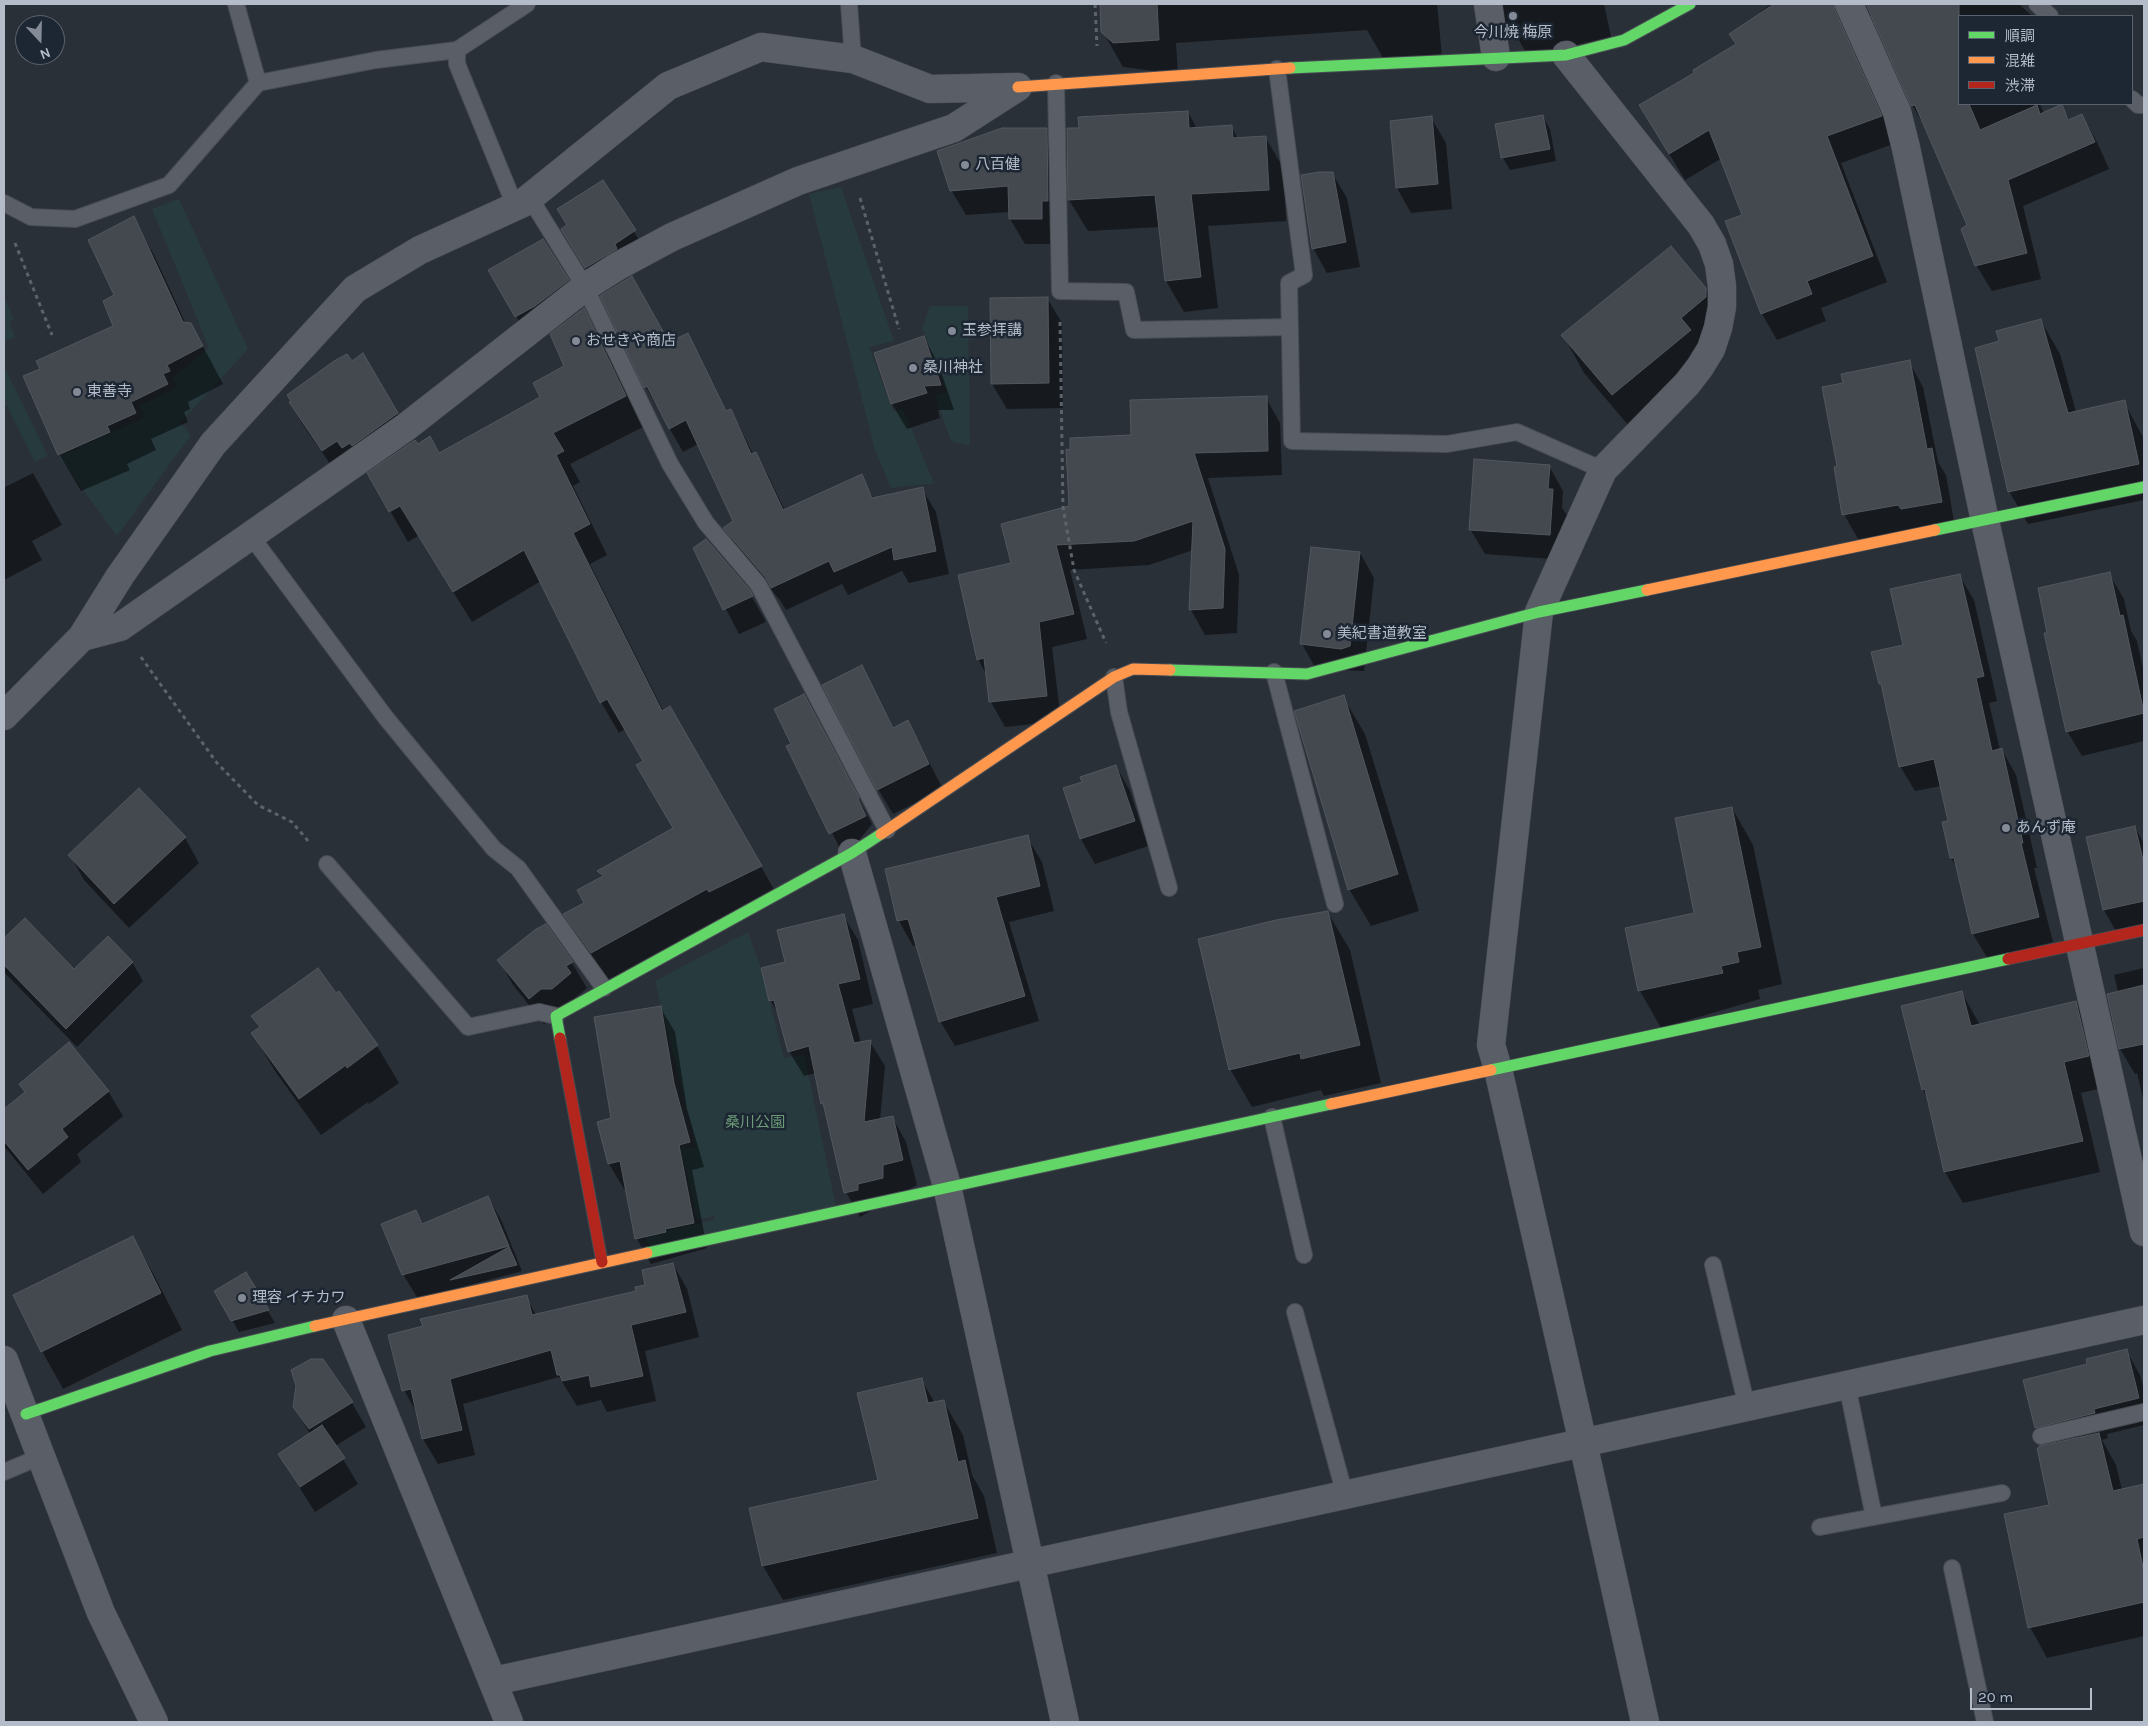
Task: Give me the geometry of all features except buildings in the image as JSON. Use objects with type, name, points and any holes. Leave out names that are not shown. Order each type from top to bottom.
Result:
[{"type":"street","points":[[1488,4],[1496,57]]},
{"type":"street","points":[[4,716],[82,637],[120,576],[213,444],[355,289],[420,250],[523,202],[668,86],[761,47],[853,59],[930,89],[1018,87],[1277,69],[1566,55],[1624,40],[1690,4]]},
{"type":"street","points":[[1849,4],[1898,112],[1985,521],[2144,1232]]},
{"type":"street","points":[[1566,55],[1701,225],[1712,244],[1719,264],[1722,286],[1722,307],[1711,349],[1687,384],[1603,470],[1539,612],[1491,1045],[1583,1443],[1644,1722]]},
{"type":"street","points":[[82,637],[120,627],[406,427],[585,287],[618,266],[672,237],[798,180],[954,128],[1018,87]]},
{"type":"street","points":[[602,1262],[556,1016],[852,853],[1114,677],[1133,669],[1307,674],[1539,612],[2144,487]]},
{"type":"street","points":[[852,853],[947,1186],[1065,1722]]},
{"type":"street","points":[[26,1414],[210,1351],[947,1186],[2144,930]]},
{"type":"street","points":[[346,1320],[509,1722]]},
{"type":"street","points":[[494,1682],[2144,1320]]},
{"type":"street","points":[[4,1360],[101,1614],[152,1721]]},
{"type":"lane","points":[[236,4],[258,83]]},
{"type":"lane","points":[[4,203],[30,217],[75,218],[169,185],[258,83],[376,60],[456,50],[527,4]]},
{"type":"lane","points":[[849,4],[853,59]]},
{"type":"lane","points":[[2037,4],[2049,15]]},
{"type":"lane","points":[[456,50],[457,64],[523,202],[585,287],[670,464],[706,523],[758,584],[887,830]]},
{"type":"lane","points":[[1277,69],[1304,275],[1289,282],[1292,441],[1447,444],[1517,432],[1603,470]]},
{"type":"lane","points":[[1056,83],[1060,291],[1126,292],[1134,330],[1290,327]]},
{"type":"lane","points":[[2133,99],[2138,105],[2144,106]]},
{"type":"lane","points":[[251,536],[386,718],[494,849],[518,868],[604,988]]},
{"type":"lane","points":[[1274,672],[1334,904]]},
{"type":"lane","points":[[1114,677],[1119,712],[1169,888]]},
{"type":"lane","points":[[327,864],[468,1027],[539,1012],[556,1016]]},
{"type":"lane","points":[[1272,1117],[1304,1255]]},
{"type":"lane","points":[[1713,1265],[1746,1407]]},
{"type":"lane","points":[[1295,1312],[1345,1495]]},
{"type":"lane","points":[[1847,1385],[1874,1517]]},
{"type":"lane","points":[[2042,1436],[2144,1412]]},
{"type":"lane","points":[[4,1472],[42,1456]]},
{"type":"lane","points":[[1820,1527],[2002,1493]]},
{"type":"lane","points":[[1952,1568],[1985,1722]]},
{"type":"path","points":[[1095,4],[1097,50]]},
{"type":"path","points":[[849,162],[899,329]]},
{"type":"path","points":[[15,243],[52,335]]},
{"type":"path","points":[[1060,291],[1063,508],[1074,570],[1110,653],[1114,677]]},
{"type":"path","points":[[120,627],[217,763],[258,805],[292,822],[327,864]]},
{"type":"green space","points":[[841,187],[894,341],[869,347],[893,411],[903,409],[934,483],[891,488],[875,450],[809,194]]},
{"type":"green space","points":[[179,199],[248,349],[180,423],[191,435],[117,536],[59,457],[145,417],[140,405],[177,387],[173,377],[209,348],[152,209]]},
{"type":"green space","points":[[4,296],[14,319],[9,322],[15,337],[4,342]]},
{"type":"green space","points":[[930,306],[968,306],[970,446],[951,441],[935,396],[947,392],[922,328]]},
{"type":"green space","points":[[4,366],[48,456],[35,462],[7,406],[4,407]]},
{"type":"green space","name":"桑川公園","points":[[748,932],[761,968],[784,1058],[804,1054],[837,1211],[651,1249],[644,1235],[715,1220],[714,1216],[697,1220],[681,1147],[696,1148],[655,981]]},
{"type":"traffic: fast","points":[[1290,68],[1566,55],[1624,40],[1690,4]]},
{"type":"traffic: fast","points":[[1935,530],[2144,487]]},
{"type":"traffic: fast","points":[[1170,670],[1307,674],[1539,612],[1647,590]]},
{"type":"traffic: fast","points":[[560,1038],[556,1016],[852,853],[881,834]]},
{"type":"traffic: fast","points":[[1491,1070],[2008,959]]},
{"type":"traffic: fast","points":[[647,1253],[1331,1104]]},
{"type":"traffic: fast","points":[[26,1414],[210,1351],[315,1326]]},
{"type":"traffic: slow","points":[[1018,87],[1290,68]]},
{"type":"traffic: slow","points":[[1647,590],[1935,530]]},
{"type":"traffic: slow","points":[[881,834],[1114,677],[1133,669],[1170,670]]},
{"type":"traffic: slow","points":[[1331,1104],[1491,1070]]},
{"type":"traffic: slow","points":[[315,1326],[647,1253]]},
{"type":"traffic: jam","points":[[2008,959],[2144,930]]},
{"type":"traffic: jam","points":[[560,1038],[602,1262]]},
{"type":"place","name":"今川焼 梅原","points":[[1513,16]]},
{"type":"place","name":"八百健","points":[[965,165]]},
{"type":"place","name":"玉参拝講","points":[[952,331]]},
{"type":"place","name":"おせきや商店","points":[[576,341]]},
{"type":"place","name":"桑川神社","points":[[913,368]]},
{"type":"place","name":"東善寺","points":[[77,392]]},
{"type":"place","name":"美紀書道教室","points":[[1327,634]]},
{"type":"place","name":"あんず庵","points":[[2006,828]]},
{"type":"place","name":"理容 イチカワ","points":[[242,1298]]}]
